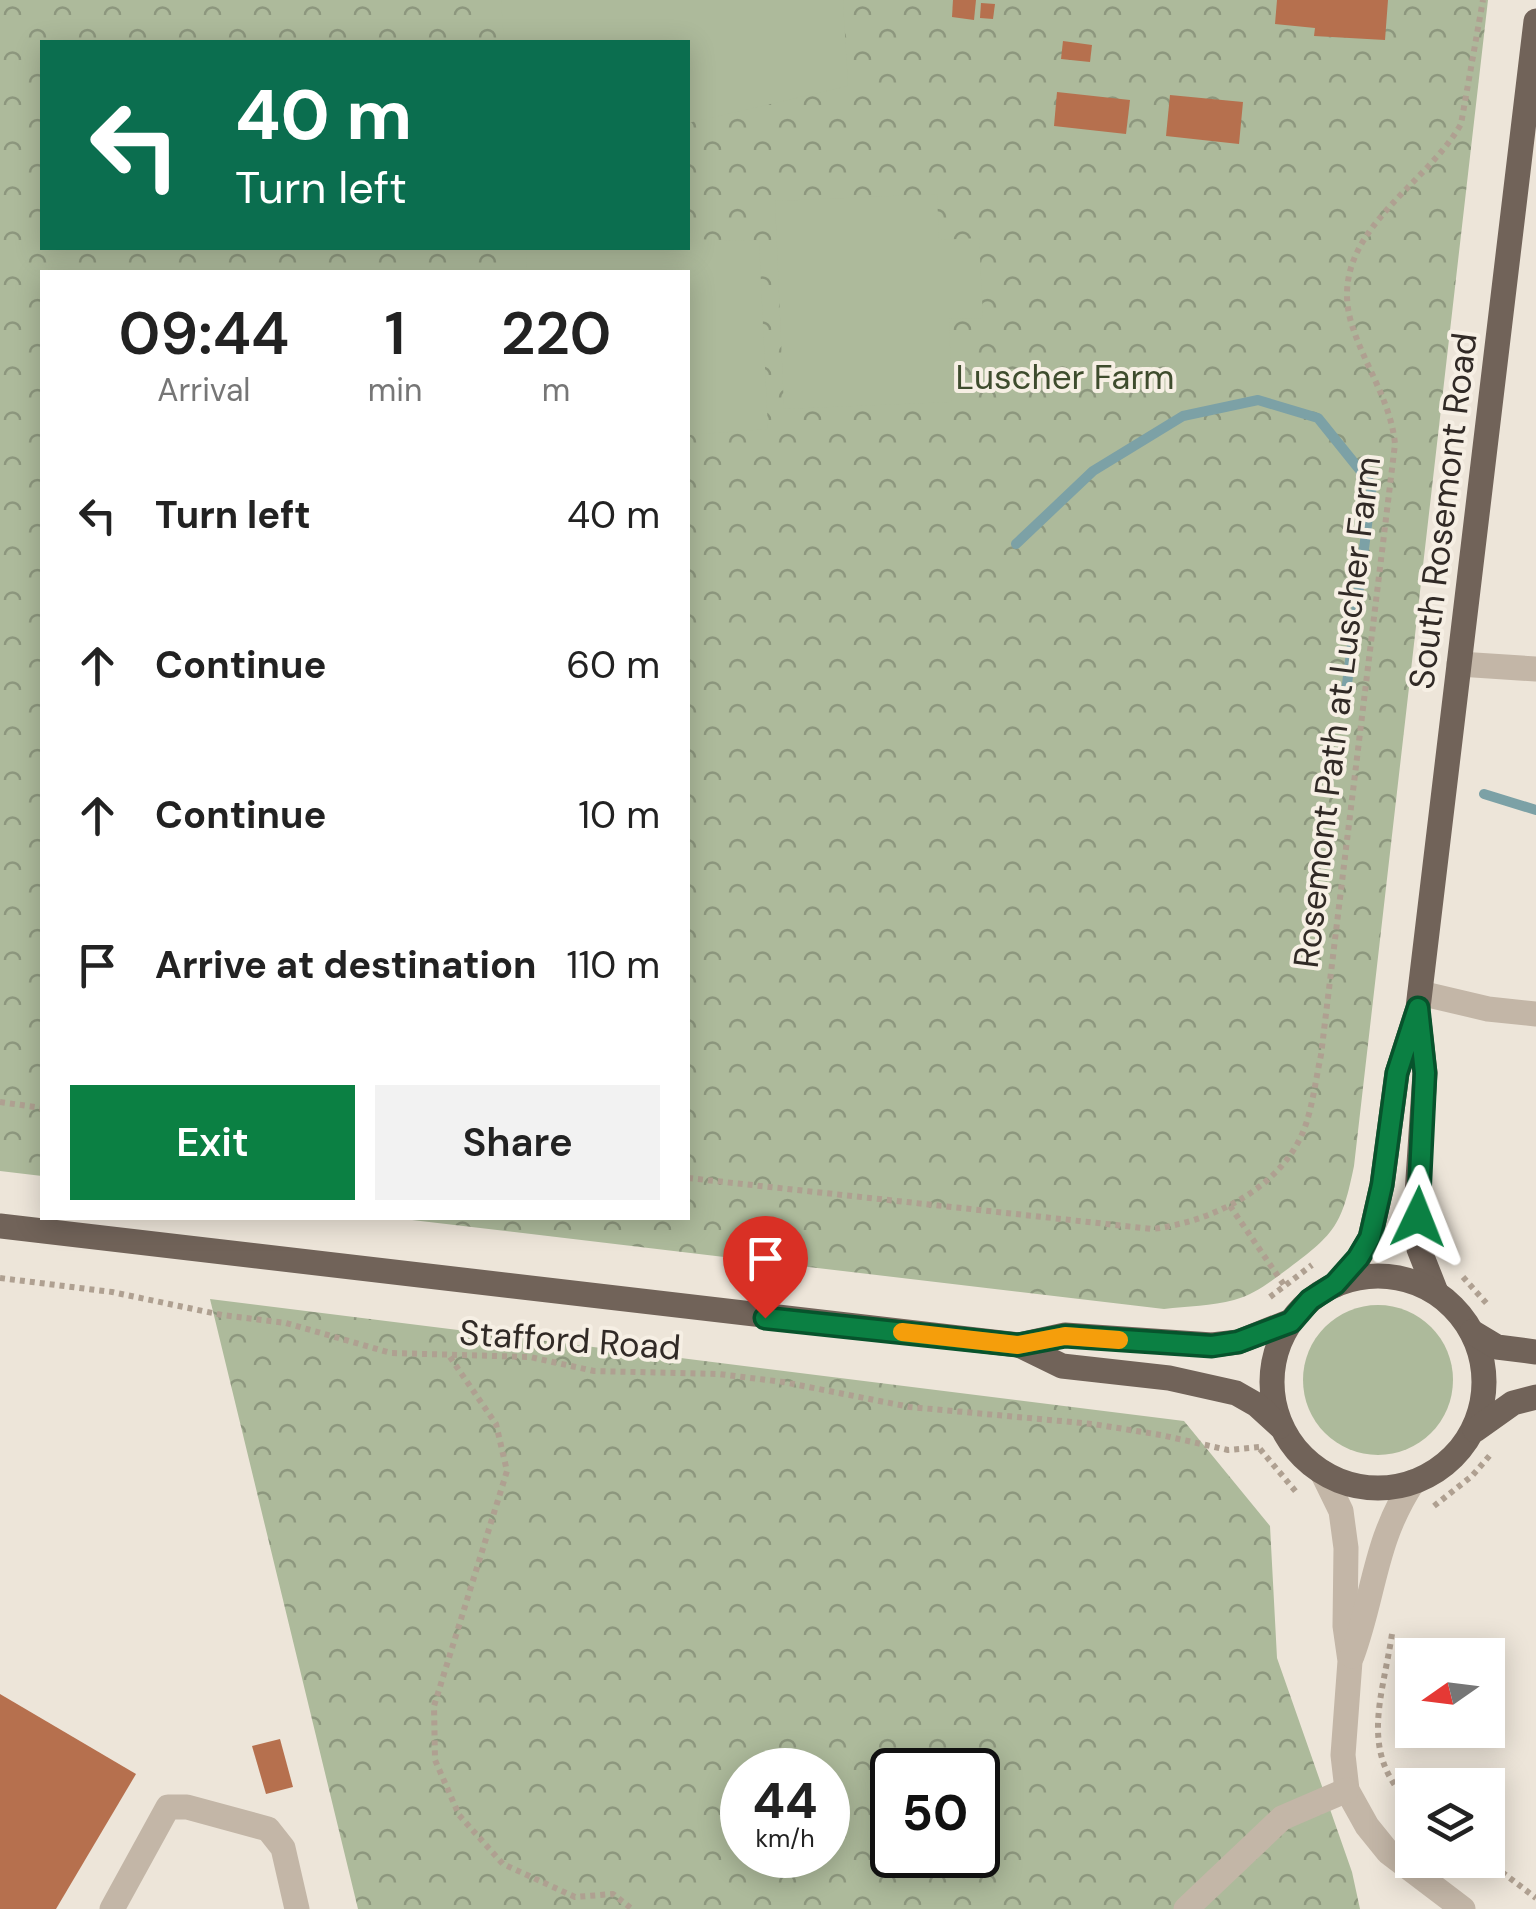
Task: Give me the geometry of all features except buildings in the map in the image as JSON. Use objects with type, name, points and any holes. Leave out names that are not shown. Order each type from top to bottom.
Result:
[{"type":"main road","name":"South Rosemont Road","points":[[1335,1284],[1358,1258],[1373,1226],[1397,1073],[1419,1001],[1536,21]]},
{"type":"main road","name":"South Rosemont Road","points":[[1419,1001],[1425,1073],[1419,1249],[1436,1292]]},
{"type":"main road","points":[[0,1226],[1018,1345],[1065,1336],[1212,1346],[1238,1342],[1291,1322]]},
{"type":"main road","points":[[1284,1430],[1272,1378],[1277,1352],[1291,1322],[1310,1300],[1335,1284],[1377,1276],[1400,1278],[1436,1292],[1472,1332],[1484,1374],[1483,1398],[1471,1434]]},
{"type":"main road","points":[[1472,1332],[1497,1347],[1536,1352]]},
{"type":"main road","points":[[1018,1345],[1062,1366],[1169,1378],[1236,1393],[1257,1405],[1284,1430],[1302,1456],[1322,1472],[1362,1487],[1386,1488],[1431,1474],[1451,1459],[1471,1434],[1513,1402],[1536,1397]]},
{"type":"street","points":[[1459,664],[1536,669]]},
{"type":"street","points":[[1419,1001],[1536,1014]]},
{"type":"street","points":[[1322,1472],[1341,1511],[1345,1626],[1352,1658]]},
{"type":"street","points":[[1412,1482],[1389,1524],[1376,1562],[1366,1615],[1352,1658],[1343,1755],[1347,1790],[1366,1826],[1388,1852],[1463,1909]]},
{"type":"street","points":[[1186,1909],[1282,1818],[1347,1790]]},
{"type":"street","points":[[112,1909],[168,1807],[268,1829],[283,1848],[298,1909]]},
{"type":"path","name":"Rosemont Path at Luscher Farm","points":[[690,1178],[1124,1229],[1180,1226],[1230,1206],[1274,1172],[1293,1150],[1306,1124],[1321,1055],[1396,444],[1389,415],[1350,317],[1349,273],[1354,257],[1382,215],[1452,141],[1462,124],[1484,0]]},
{"type":"path","points":[[0,1102],[40,1108]]},
{"type":"path","points":[[1230,1206],[1284,1285]]},
{"type":"path","points":[[1261,1304],[1323,1258]]},
{"type":"path","points":[[1460,1272],[1498,1315]]},
{"type":"path","name":"Stafford Road","points":[[0,1278],[112,1292],[286,1324],[390,1354],[530,1357],[594,1371],[719,1374],[783,1382],[910,1407],[1161,1434],[1228,1450],[1259,1446]]},
{"type":"path","points":[[450,1356],[496,1424],[507,1470],[434,1706],[435,1760],[459,1816],[503,1864],[575,1897],[613,1894],[632,1909]]},
{"type":"path","points":[[1248,1432],[1305,1502]]},
{"type":"path","points":[[1421,1516],[1472,1476],[1496,1447]]},
{"type":"path","points":[[1352,1658],[1391,1628],[1377,1739],[1379,1756],[1395,1788]]},
{"type":"path","points":[[1505,1874],[1536,1898]]},
{"type":"green space","name":"Luscher Farm","points":[[0,0],[1488,0],[1354,1166],[1341,1215],[1327,1236],[1305,1256],[1263,1287],[1242,1297],[1217,1304],[1164,1309],[412,1220],[690,1220],[690,270],[40,270],[40,1176],[0,1171]]},
{"type":"green space","points":[[501,0],[843,0],[848,86],[690,123],[690,40],[504,40]]},
{"type":"green space","points":[[937,194],[939,240],[979,238],[983,318],[949,319],[952,402],[784,409],[775,201]]},
{"type":"green space","points":[[690,239],[759,241],[768,429],[690,435],[690,270],[527,270],[526,250],[690,250]]},
{"type":"green space","points":[[210,1299],[1184,1421],[1270,1526],[1277,1658],[1352,1872],[1360,1909],[358,1909]]},
{"type":"green space","points":[[1378,1305],[1407,1311],[1431,1327],[1447,1351],[1453,1380],[1447,1409],[1431,1433],[1407,1449],[1378,1455],[1349,1449],[1325,1433],[1309,1409],[1303,1380],[1309,1351],[1325,1327],[1349,1311]]},
{"type":"waterway","points":[[1016,544],[1093,471],[1183,416],[1258,400],[1318,418],[1372,485],[1345,700]]},
{"type":"waterway","points":[[1484,794],[1536,810]]},
{"type":"slow traffic","points":[[902,1332],[1018,1345],[1065,1336],[1119,1340]]},
{"type":"route","points":[[765,1318],[1018,1345],[1065,1336],[1212,1346],[1238,1342],[1291,1322],[1310,1300],[1335,1284],[1370,1238],[1382,1185],[1397,1073],[1418,1008],[1425,1073],[1418,1217]]}]
